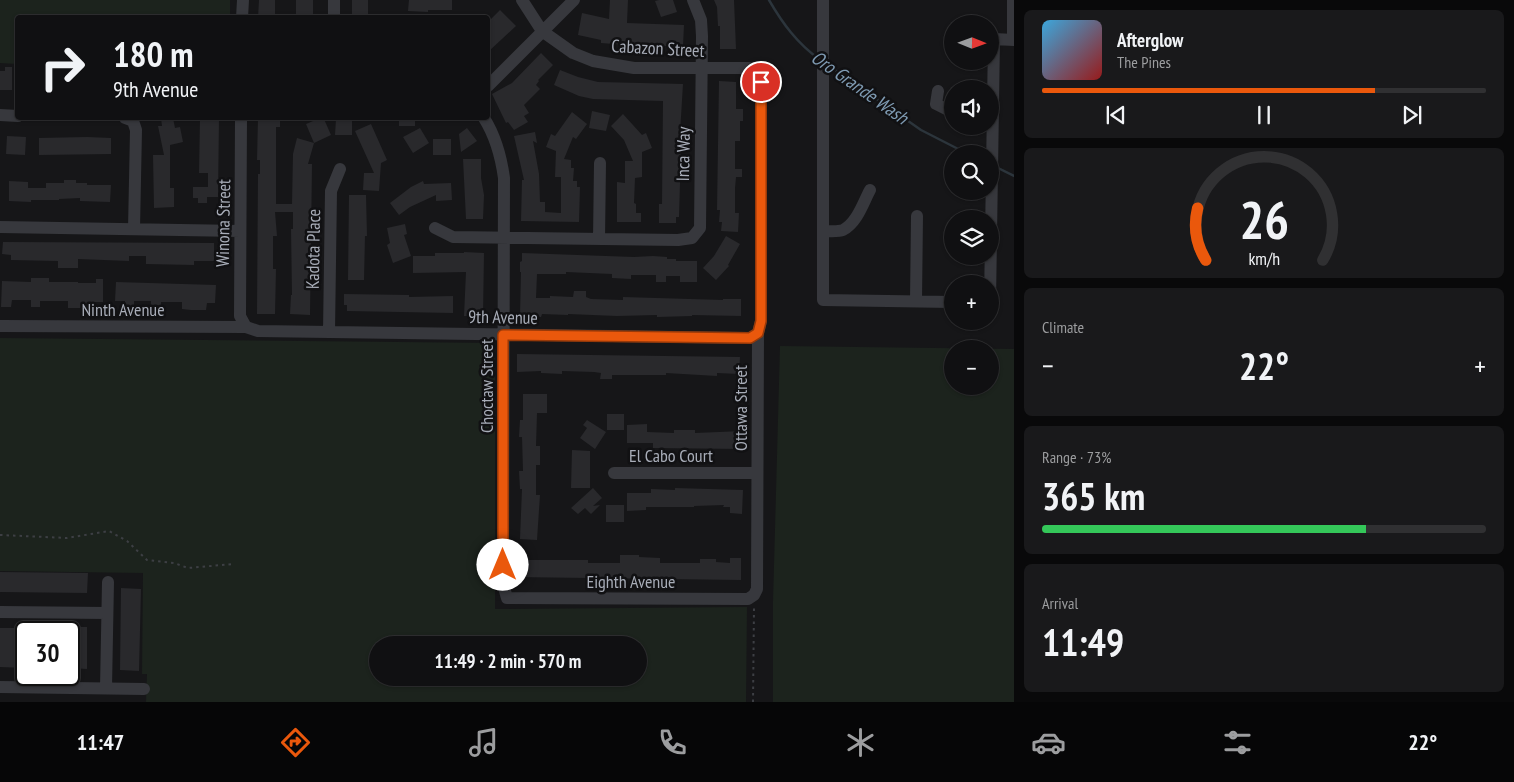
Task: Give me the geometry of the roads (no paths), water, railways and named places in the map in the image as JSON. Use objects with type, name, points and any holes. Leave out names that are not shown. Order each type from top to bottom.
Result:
[{"type":"street","points":[[242,15],[243,0]]},
{"type":"street","points":[[334,0],[334,15]]},
{"type":"street","name":"Cabazon Street","points":[[522,0],[542,31],[573,52],[593,61],[634,68],[749,68],[757,72]]},
{"type":"street","points":[[490,84],[574,0]]},
{"type":"street","name":"Inca Way","points":[[599,239],[678,240],[692,238],[700,228],[702,36],[701,20],[693,0]]},
{"type":"street","points":[[991,80],[994,40],[1013,40],[1013,0]]},
{"type":"street","points":[[823,1],[823,300],[944,302]]},
{"type":"street","name":"Ottawa Street","points":[[754,595],[758,589],[758,333],[761,321],[761,82],[757,72]]},
{"type":"street","points":[[938,92],[936,104],[944,108]]},
{"type":"street","points":[[0,115],[15,116]]},
{"type":"street","points":[[130,120],[133,121],[136,130],[134,230]]},
{"type":"street","name":"Winona Street","points":[[242,120],[240,316],[246,328]]},
{"type":"street","name":"Choctaw Street","points":[[485,120],[492,130],[501,155],[504,178],[503,584],[507,598]]},
{"type":"street","points":[[988,135],[991,220],[990,275]]},
{"type":"street","points":[[434,228],[453,237],[599,239],[600,163]]},
{"type":"street","name":"Kadota Place","points":[[329,332],[331,191],[340,169]]},
{"type":"street","points":[[823,230],[843,230],[857,216],[870,190]]},
{"type":"street","points":[[916,302],[917,216]]},
{"type":"street","points":[[0,227],[240,231]]},
{"type":"street","name":"Ninth Avenue","points":[[0,326],[246,328]]},
{"type":"street","name":"9th Avenue","points":[[246,328],[258,331],[750,338],[758,333]]},
{"type":"street","name":"El Cabo Court","points":[[614,473],[758,472]]},
{"type":"street","points":[[106,688],[108,582]]},
{"type":"street","name":"Eighth Avenue","points":[[507,598],[748,599],[754,595]]},
{"type":"street","points":[[0,612],[107,613]]},
{"type":"street","points":[[0,687],[144,689]]},
{"type":"waterway","name":"Oro Grande Wash","points":[[769,0],[791,32],[819,59]]},
{"type":"waterway","name":"Oro Grande Wash","points":[[828,65],[921,130],[950,145]]},
{"type":"waterway","name":"Oro Grande Wash","points":[[999,168],[1014,176]]}]
